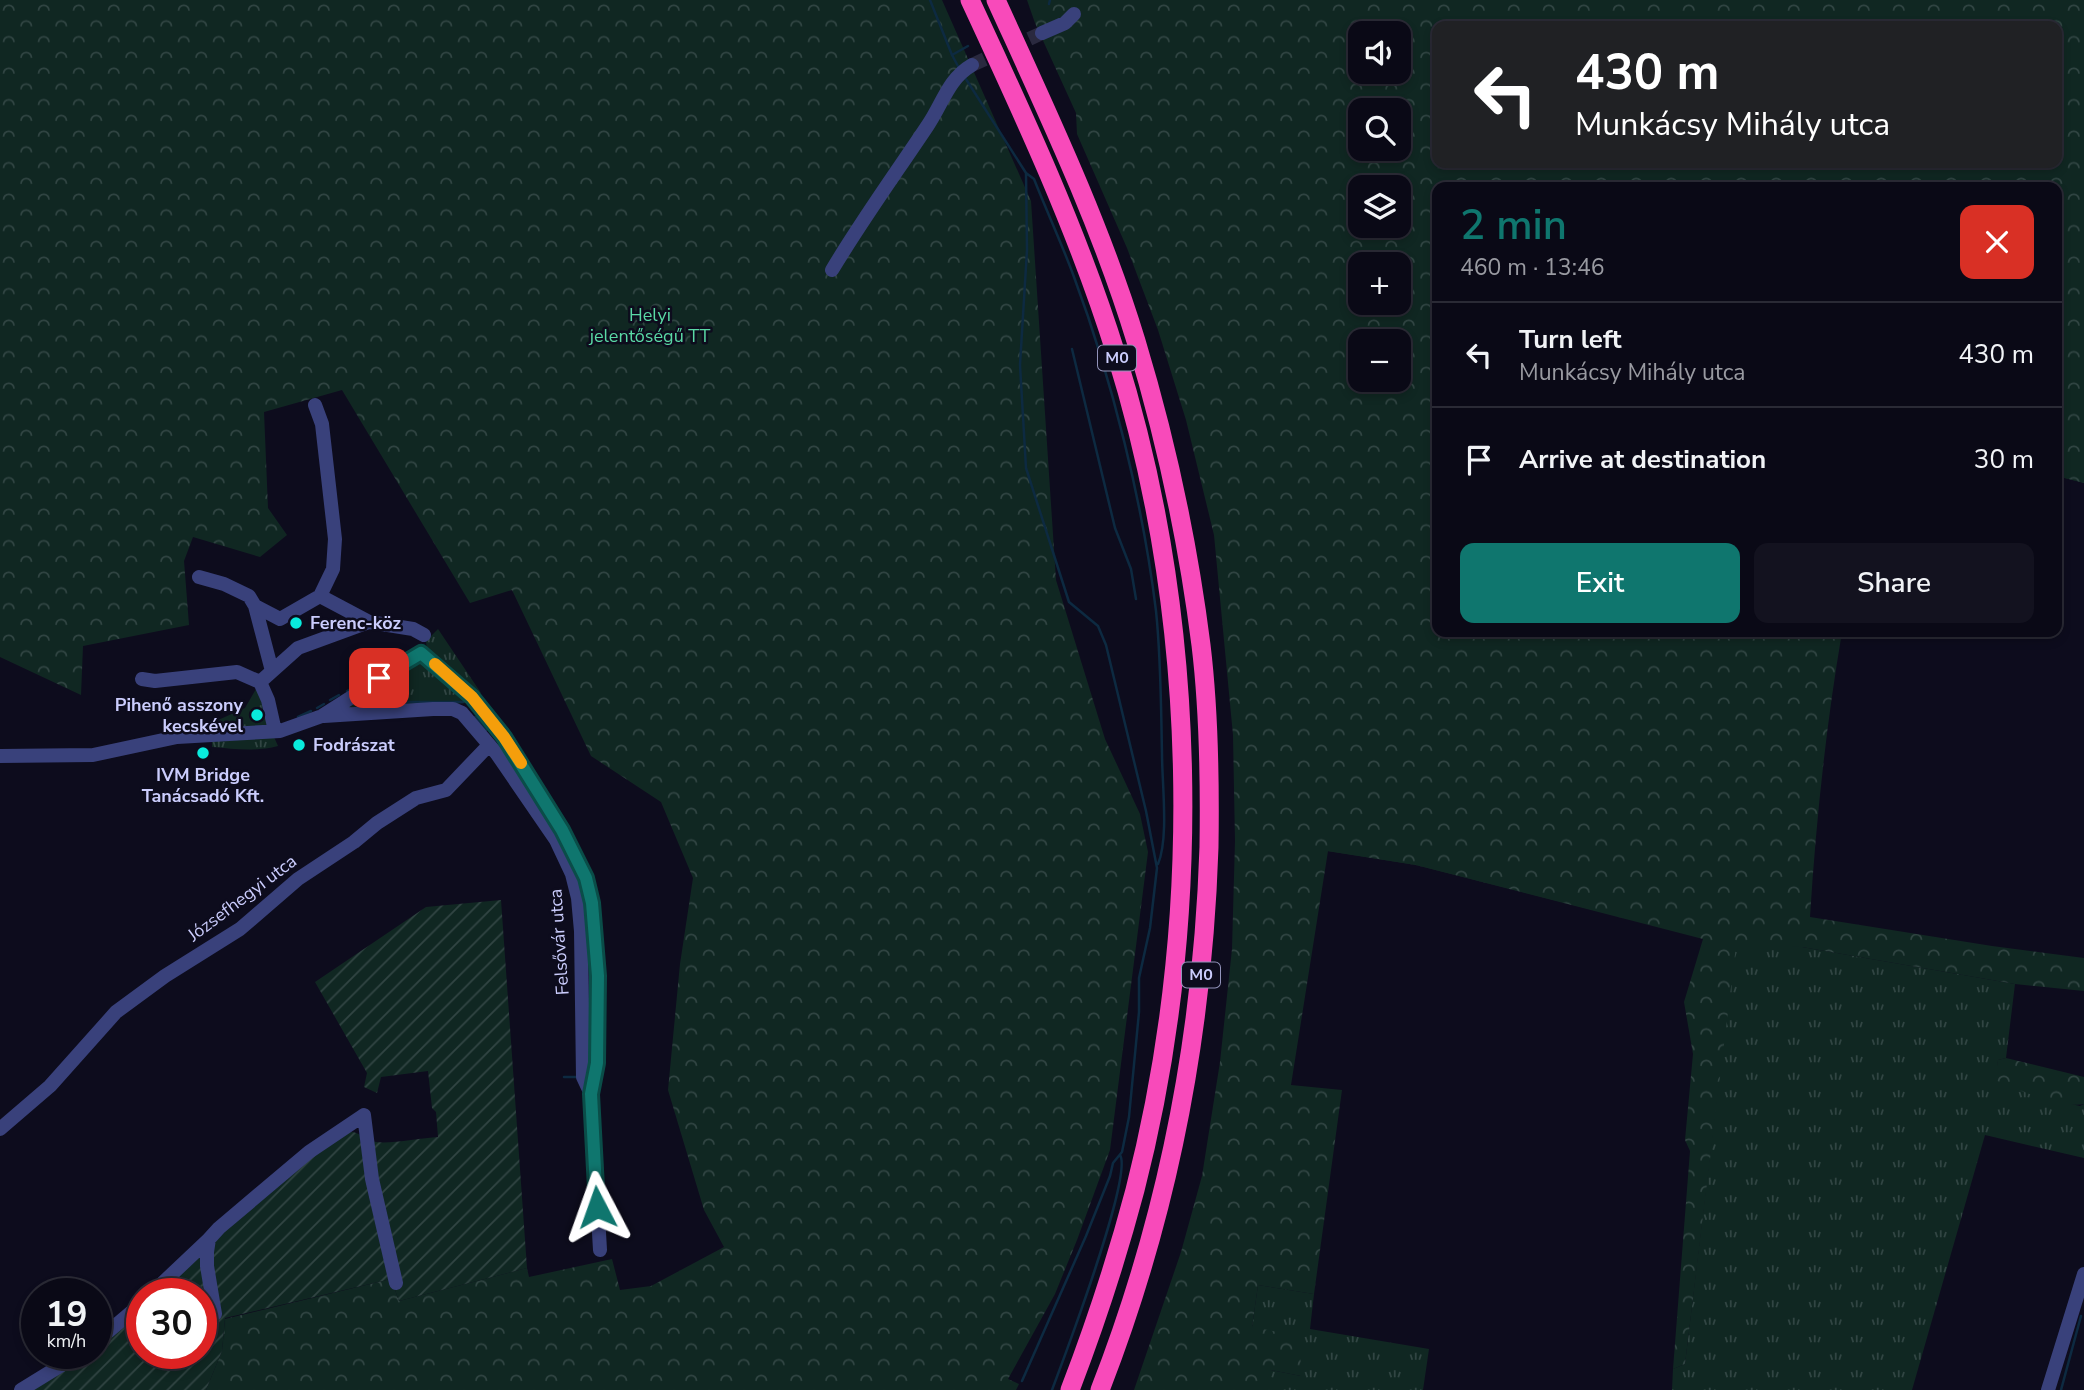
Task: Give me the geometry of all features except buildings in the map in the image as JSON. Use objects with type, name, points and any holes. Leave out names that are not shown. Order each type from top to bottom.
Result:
[{"type":"highway","name":"M0","points":[[970,0],[1056,191],[1117,358],[1156,516],[1175,649],[1181,775],[1179,896],[1177,943],[1163,1049],[1134,1191],[1101,1303],[1070,1390]]},
{"type":"highway","name":"M0","points":[[996,0],[1074,172],[1136,342],[1160,426],[1181,523],[1201,646],[1206,703],[1209,802],[1207,901],[1199,997],[1179,1121],[1154,1225],[1126,1318],[1100,1390]]},
{"type":"street","points":[[1042,33],[1065,23],[1074,14]]},
{"type":"street","points":[[832,270],[865,216],[936,113],[953,80],[964,70]]},
{"type":"street","points":[[255,606],[280,620],[320,596],[333,569],[335,539],[322,425],[315,405]]},
{"type":"street","points":[[200,577],[224,584],[249,596],[255,606],[272,671]]},
{"type":"street","points":[[320,596],[369,622],[429,630],[421,653],[322,716]]},
{"type":"street","points":[[260,682],[298,648],[369,622]]},
{"type":"street","name":"Felsővár utca","points":[[421,653],[504,737],[539,790],[575,852],[586,878],[592,903],[598,976],[597,1063],[591,1094],[600,1250]]},
{"type":"street","points":[[142,679],[155,681],[237,672],[260,682],[268,700],[275,731]]},
{"type":"street","points":[[0,755],[93,755],[177,737],[275,731],[322,716],[453,709],[470,705]]},
{"type":"street","name":"Felsővár utca","points":[[470,705],[489,745],[556,840],[572,874],[578,898],[581,931],[583,1077],[591,1094]]},
{"type":"street","name":"Józsefhegyi utca","points":[[0,1129],[50,1086],[116,1012],[164,976],[240,929],[298,879],[354,842],[377,823],[416,798],[446,790],[489,745]]},
{"type":"street","points":[[168,1278],[219,1228],[291,1167],[364,1115],[372,1179],[396,1283]]},
{"type":"street","points":[[209,1239],[209,1278]]},
{"type":"street","points":[[2048,1390],[2079,1309],[2084,1274]]},
{"type":"street","points":[[112,1328],[126,1317]]},
{"type":"street","points":[[21,1390],[55,1369]]},
{"type":"green space","name":"Helyi jelentőségű TT","points":[[0,0],[942,0],[1031,201],[1056,580],[1105,739],[1140,814],[1148,852],[1110,1150],[1055,1294],[1008,1379],[1019,1384],[1016,1390],[206,1390],[215,1369],[217,1369],[222,1351],[225,1319],[391,1279],[399,1301],[527,1268],[529,1277],[612,1259],[620,1290],[651,1286],[724,1247],[704,1210],[668,1090],[680,964],[693,878],[661,802],[591,756],[512,590],[470,603],[342,390],[264,412],[268,508],[287,535],[260,557],[193,537],[184,561],[189,625],[83,646],[81,695],[0,657]]},
{"type":"green space","points":[[1027,0],[2084,0],[2084,483],[2062,477],[2062,182],[1432,182],[1432,637],[1841,637],[1822,774],[1810,917],[2084,958],[2084,991],[2015,984],[1802,947],[1736,946],[1685,1364],[1673,1369],[1690,1151],[1685,1140],[1693,1054],[1684,1002],[1703,939],[1416,865],[1328,851],[1291,1085],[1342,1090],[1314,1294],[1258,1285],[1252,1327],[1300,1336],[1301,1376],[1271,1370],[1271,1390],[1134,1390],[1181,1252],[1202,1176],[1220,1062],[1232,949],[1235,841],[1233,735],[1214,535],[1186,420],[1158,330],[1127,248],[1077,134],[1076,113]]},
{"type":"green space","points":[[2084,0],[2084,483],[2062,477],[2062,182],[1433,182],[1436,168],[2062,168],[2062,21]]},
{"type":"green space","points":[[1432,186],[1432,637],[1442,637],[1777,945],[2015,984],[2006,1058],[1998,1060],[1997,1072],[2036,1095],[2080,1106],[2084,1104],[2084,1158],[1985,1135],[1912,1390],[1672,1390],[1673,1369],[1685,1364],[1735,946],[1416,865],[1327,851],[1396,392],[1411,392],[1411,329],[1401,329],[1404,315],[1411,315],[1411,282]]},
{"type":"green space","points":[[438,629],[481,693],[477,695],[427,652],[426,641]]},
{"type":"green space","points":[[420,659],[467,700],[466,703],[335,712]]},
{"type":"green space","points":[[260,682],[269,725],[209,731],[207,721],[216,721],[245,708]]},
{"type":"green space","points":[[274,737],[278,746],[270,748],[245,750],[212,747],[212,741]]},
{"type":"green space","points":[[501,900],[527,1268],[399,1301],[391,1279],[225,1318],[222,1351],[217,1363],[217,1278],[172,1278],[213,1238],[339,1135],[355,1132],[376,1142],[438,1137],[428,1071],[381,1077],[377,1093],[364,1087],[367,1073],[315,982],[426,907]]},
{"type":"green space","points":[[2006,1058],[2084,1077],[2084,1104],[2052,1101],[1995,1080],[1998,1060]]},
{"type":"green space","points":[[1258,1285],[1314,1294],[1310,1329],[1429,1349],[1423,1390],[1271,1390],[1271,1370],[1301,1376],[1252,1327]]},
{"type":"green space","points":[[126,1320],[126,1369],[215,1369],[206,1390],[32,1390],[63,1369],[112,1369],[112,1332]]},
{"type":"waterway","points":[[930,0],[952,55]]},
{"type":"waterway","points":[[1049,4],[1050,0]]},
{"type":"waterway","points":[[959,68],[952,55],[968,46]]},
{"type":"waterway","points":[[964,76],[1026,173],[1034,179],[1088,316],[1124,442],[1143,528],[1158,629],[1164,810],[1163,840],[1158,864]]},
{"type":"waterway","points":[[1022,1381],[1086,1236],[1113,1163],[1122,1152],[1129,1117],[1139,1012],[1139,978],[1150,928],[1157,868],[1106,645],[1098,626],[1069,602],[1026,468],[1020,365],[1027,250],[1026,173]]},
{"type":"waterway","points":[[1072,349],[1115,528],[1131,569],[1136,599]]},
{"type":"waterway","points":[[347,691],[355,687]]},
{"type":"waterway","points":[[330,700],[339,695]]},
{"type":"waterway","points":[[365,706],[410,702],[463,702]]},
{"type":"waterway","points":[[317,708],[324,704]]},
{"type":"waterway","points":[[298,717],[311,711]]},
{"type":"waterway","points":[[475,717],[486,730]]},
{"type":"waterway","points":[[589,999],[590,1048]]},
{"type":"waterway","points":[[564,1077],[578,1077]]},
{"type":"waterway","points":[[1052,1390],[1117,1196],[1120,1155]]},
{"type":"waterway","points":[[2061,1390],[2081,1316]]},
{"type":"tunnel","points":[[972,65],[1042,33]]},
{"type":"slow traffic","points":[[435,664],[472,697],[521,763]]},
{"type":"place","name":"Ferenc-köz","points":[[296,623]]},
{"type":"place","name":"Pihenő asszony kecskével","points":[[257,715]]},
{"type":"place","name":"Fodrászat","points":[[299,745]]},
{"type":"place","name":"IVM Bridge Tanácsadó Kft.","points":[[203,753]]},
{"type":"route","points":[[379,678],[421,653],[472,697],[504,737],[539,790],[582,867],[592,903],[597,962],[597,1063],[591,1094],[597,1207]]}]
